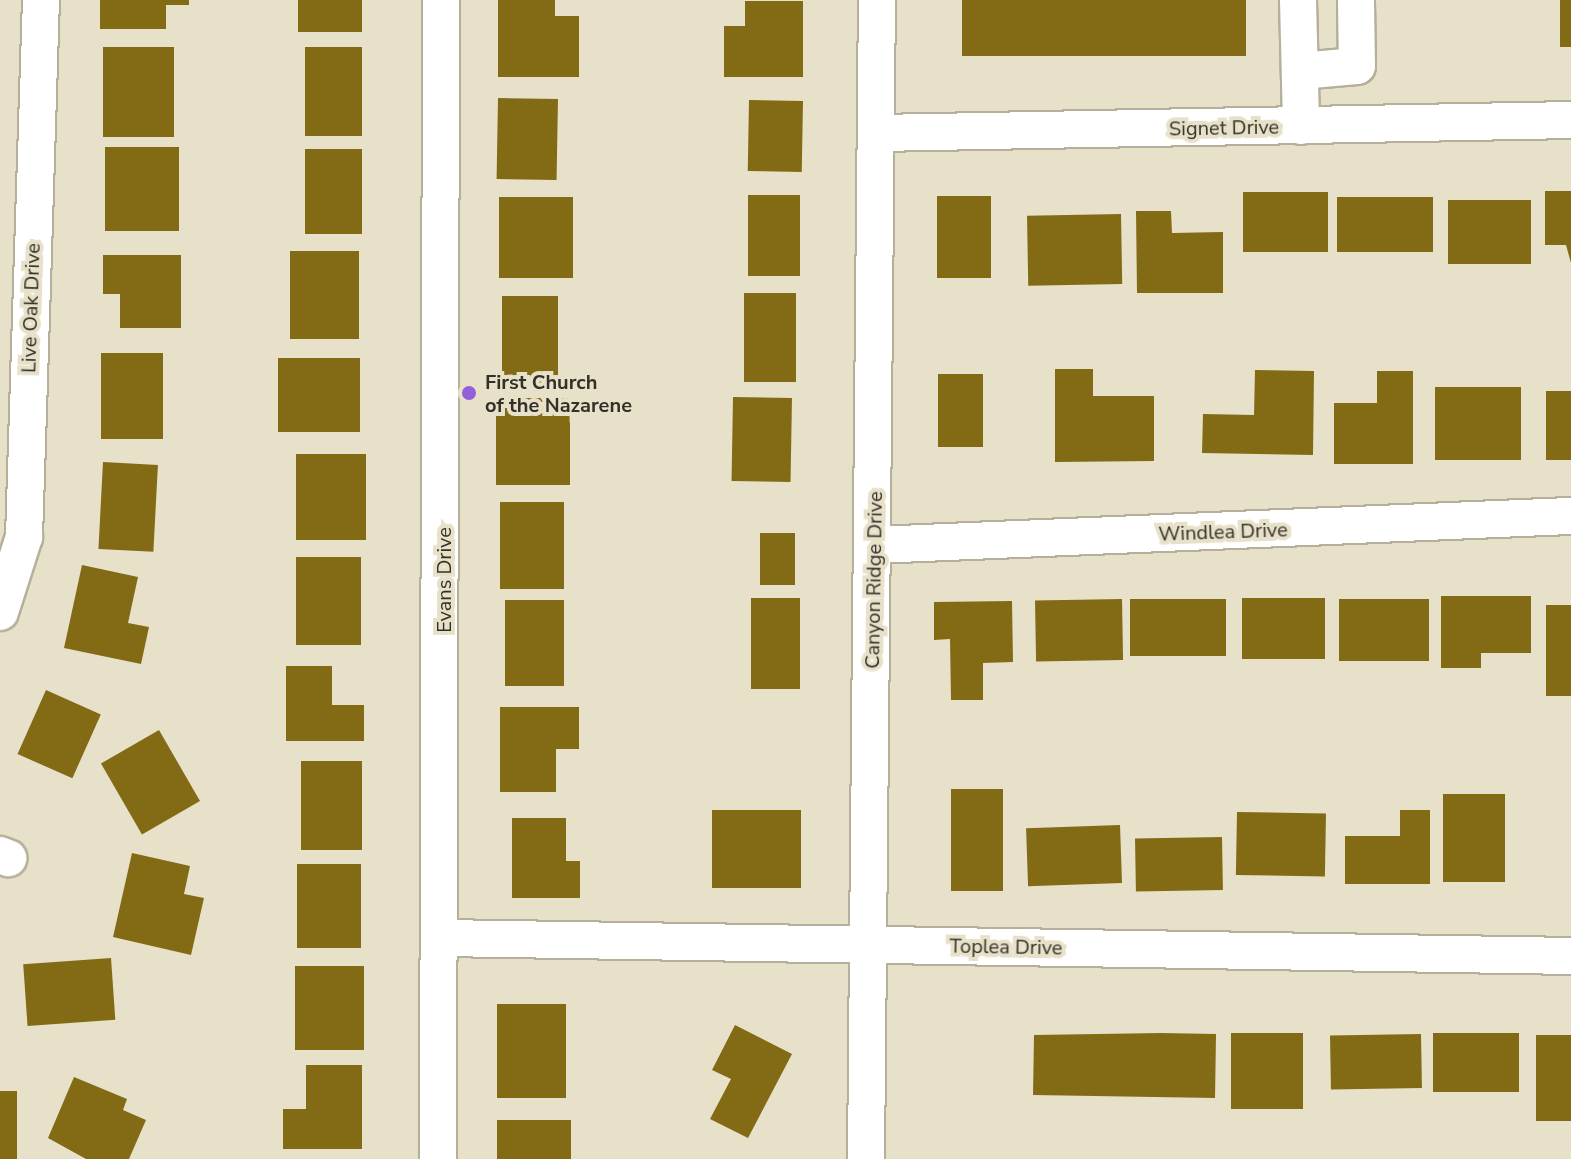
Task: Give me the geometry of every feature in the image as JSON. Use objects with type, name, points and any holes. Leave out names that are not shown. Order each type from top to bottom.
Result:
[{"type":"street","name":"Live Oak Drive","points":[[0,612],[24,537],[41,0]]},
{"type":"street","name":"Evans Drive","points":[[438,1159],[441,938],[441,0]]},
{"type":"street","name":"Canyon Ridge Drive","points":[[866,1159],[875,545],[877,0]]},
{"type":"street","points":[[1298,0],[1301,126]]},
{"type":"street","points":[[1300,71],[1357,66],[1356,0]]},
{"type":"street","name":"Signet Drive","points":[[877,133],[1571,120]]},
{"type":"street","name":"Windlea Drive","points":[[875,545],[1571,516]]},
{"type":"street","name":"Toplea Drive","points":[[441,938],[1571,956]]},
{"type":"building","points":[[100,0],[189,0],[189,5],[166,5],[166,29],[100,29]]},
{"type":"building","points":[[298,0],[362,0],[362,32],[298,32]]},
{"type":"building","points":[[498,0],[555,0],[555,16],[579,16],[579,77],[498,77]]},
{"type":"building","points":[[962,0],[1246,0],[1246,56],[962,56]]},
{"type":"building","points":[[1560,0],[1571,0],[1571,47],[1560,47]]},
{"type":"building","points":[[745,1],[803,1],[803,77],[724,77],[724,26],[745,26]]},
{"type":"building","points":[[103,47],[174,47],[174,137],[103,137]]},
{"type":"building","points":[[305,47],[362,47],[362,136],[305,136]]},
{"type":"building","points":[[498,98],[558,99],[557,180],[497,179]]},
{"type":"building","points":[[749,100],[803,101],[802,172],[748,171]]},
{"type":"building","points":[[105,147],[179,147],[179,231],[105,231]]},
{"type":"building","points":[[305,149],[362,149],[362,234],[305,234]]},
{"type":"building","points":[[1545,191],[1571,191],[1571,263],[1566,245],[1545,245]]},
{"type":"building","points":[[1243,192],[1328,192],[1328,252],[1243,252]]},
{"type":"building","points":[[748,195],[800,195],[800,276],[748,276]]},
{"type":"building","points":[[937,196],[991,196],[991,278],[937,278]]},
{"type":"building","points":[[499,197],[573,197],[573,278],[499,278]]},
{"type":"building","points":[[1337,197],[1433,197],[1433,252],[1337,252]]},
{"type":"building","points":[[1448,200],[1531,200],[1531,264],[1448,264]]},
{"type":"building","points":[[1136,211],[1171,211],[1172,233],[1223,232],[1223,293],[1137,293]]},
{"type":"building","points":[[1121,214],[1122,284],[1028,286],[1027,216]]},
{"type":"building","points":[[290,251],[359,251],[359,339],[290,339]]},
{"type":"building","points":[[103,255],[181,255],[181,328],[120,328],[120,294],[103,294]]},
{"type":"building","points":[[744,293],[796,293],[796,382],[744,382]]},
{"type":"building","points":[[502,296],[558,296],[558,383],[502,383]]},
{"type":"building","points":[[101,353],[163,353],[163,439],[101,439]]},
{"type":"building","points":[[278,358],[360,358],[360,432],[278,432]]},
{"type":"building","points":[[1055,369],[1093,369],[1093,396],[1154,396],[1154,461],[1055,462]]},
{"type":"building","points":[[1255,370],[1314,371],[1313,455],[1202,453],[1203,414],[1254,415]]},
{"type":"building","points":[[1377,371],[1413,371],[1413,464],[1334,464],[1334,403],[1377,403]]},
{"type":"building","points":[[938,374],[983,374],[983,447],[938,447]]},
{"type":"building","points":[[1435,387],[1521,387],[1521,460],[1435,460]]},
{"type":"building","points":[[1546,391],[1571,391],[1571,460],[1546,460]]},
{"type":"building","points":[[733,397],[792,398],[791,482],[732,481]]},
{"type":"building","points":[[496,398],[570,398],[570,485],[496,485]]},
{"type":"building","points":[[296,454],[366,454],[366,540],[296,540]]},
{"type":"building","points":[[103,462],[158,465],[153,552],[98,549]]},
{"type":"building","points":[[500,502],[564,502],[564,589],[500,589]]},
{"type":"building","points":[[760,533],[795,533],[795,585],[760,585]]},
{"type":"building","points":[[296,557],[361,557],[361,645],[296,645]]},
{"type":"building","points":[[82,565],[138,577],[128,623],[149,627],[141,664],[64,648]]},
{"type":"building","points":[[1441,596],[1531,596],[1531,653],[1481,653],[1481,668],[1441,668]]},
{"type":"building","points":[[751,598],[800,598],[800,689],[751,689]]},
{"type":"building","points":[[1242,598],[1325,598],[1325,659],[1242,659]]},
{"type":"building","points":[[1122,599],[1123,660],[1036,662],[1035,601]]},
{"type":"building","points":[[1130,599],[1226,599],[1226,656],[1130,656]]},
{"type":"building","points":[[1339,599],[1429,599],[1429,661],[1339,661]]},
{"type":"building","points":[[505,600],[564,600],[564,686],[505,686]]},
{"type":"building","points":[[1012,601],[1013,662],[983,663],[983,700],[951,700],[950,639],[934,640],[934,602]]},
{"type":"building","points":[[1546,605],[1571,605],[1571,696],[1546,696]]},
{"type":"building","points":[[286,666],[332,666],[332,705],[364,705],[364,741],[286,741]]},
{"type":"building","points":[[46,690],[101,714],[72,778],[18,754]]},
{"type":"building","points":[[500,707],[579,707],[579,749],[556,749],[556,792],[500,792]]},
{"type":"building","points":[[159,730],[200,801],[142,835],[101,764]]},
{"type":"building","points":[[301,761],[362,761],[362,850],[301,850]]},
{"type":"building","points":[[951,789],[1003,789],[1003,891],[951,891]]},
{"type":"building","points":[[1443,794],[1505,794],[1505,882],[1443,882]]},
{"type":"building","points":[[712,810],[801,810],[801,888],[712,888]]},
{"type":"building","points":[[1400,810],[1430,810],[1430,884],[1345,884],[1345,836],[1400,836]]},
{"type":"building","points":[[1237,812],[1326,814],[1325,877],[1236,875]]},
{"type":"building","points":[[512,818],[566,818],[566,861],[580,861],[580,898],[512,898]]},
{"type":"building","points":[[1120,825],[1122,883],[1028,886],[1026,828]]},
{"type":"building","points":[[1222,837],[1223,890],[1136,892],[1135,839]]},
{"type":"building","points":[[132,853],[190,866],[184,894],[204,898],[191,955],[113,937]]},
{"type":"building","points":[[297,864],[361,864],[361,948],[297,948]]},
{"type":"building","points":[[111,958],[115,1020],[28,1026],[23,964]]},
{"type":"building","points":[[295,966],[364,966],[364,1050],[295,1050]]},
{"type":"building","points":[[497,1004],[566,1004],[566,1098],[497,1098]]},
{"type":"building","points":[[735,1025],[792,1054],[748,1138],[710,1119],[731,1079],[712,1070]]},
{"type":"building","points":[[1231,1033],[1303,1033],[1303,1109],[1231,1109]]},
{"type":"building","points":[[1433,1033],[1519,1033],[1519,1092],[1433,1092]]},
{"type":"building","points":[[1216,1034],[1215,1098],[1033,1095],[1034,1035]]},
{"type":"building","points":[[1421,1034],[1422,1088],[1331,1090],[1330,1036]]},
{"type":"building","points":[[1536,1035],[1571,1035],[1571,1121],[1536,1121]]},
{"type":"building","points":[[306,1065],[362,1065],[362,1149],[283,1149],[283,1109],[306,1109]]},
{"type":"building","points":[[74,1077],[127,1099],[123,1110],[146,1120],[129,1159],[86,1159],[48,1138]]},
{"type":"building","points":[[0,1091],[17,1091],[17,1159],[0,1159]]},
{"type":"building","points":[[497,1120],[571,1120],[571,1159],[497,1159]]},
{"type":"place","name":"First Church of the Nazarene","points":[[469,393]]}]
